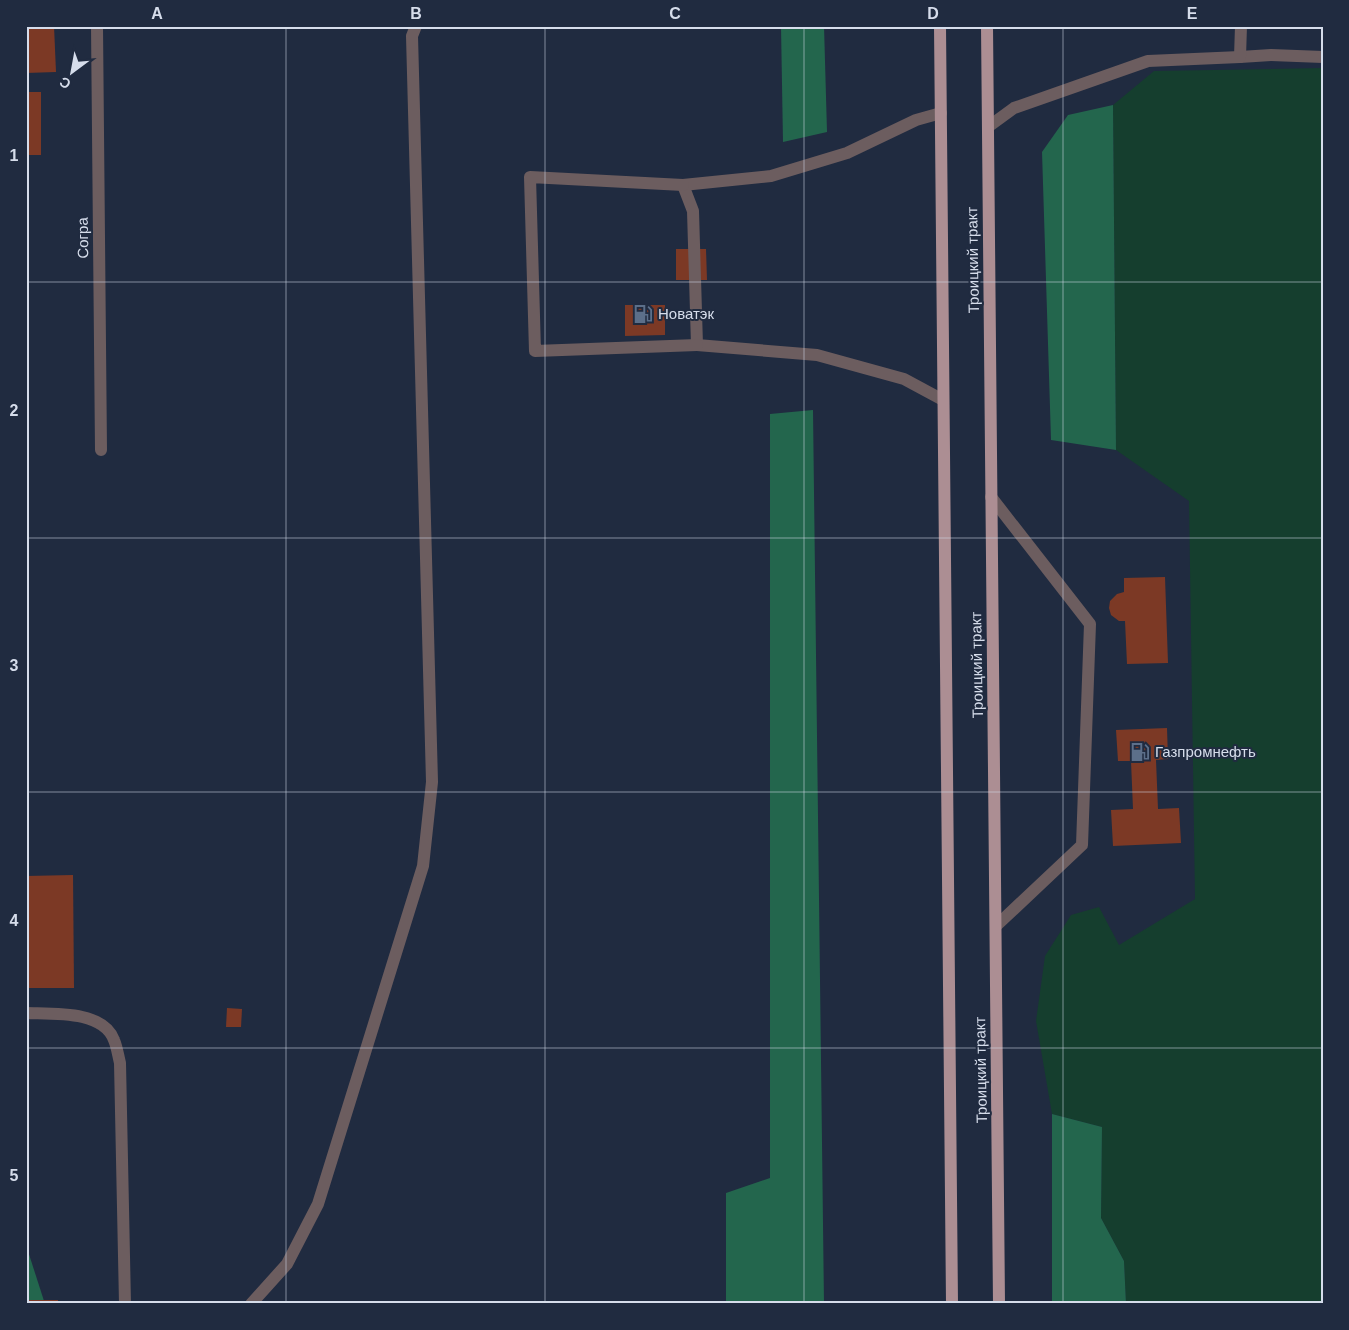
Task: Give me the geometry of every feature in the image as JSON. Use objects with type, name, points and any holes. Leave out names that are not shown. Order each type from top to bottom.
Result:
[{"type":"main road","name":"Троицкий тракт","points":[[940,26],[952,1304]]},
{"type":"main road","name":"Троицкий тракт","points":[[986,26],[999,1304]]},
{"type":"street","name":"Согра","points":[[97,26],[102,450]]},
{"type":"street","points":[[251,1304],[286,1264],[318,1204],[423,866],[432,782],[412,36],[416,26]]},
{"type":"street","points":[[1240,57],[1241,26]]},
{"type":"street","points":[[988,127],[1014,108],[1148,61],[1271,55],[1323,57]]},
{"type":"street","points":[[941,113],[916,120],[847,153],[771,176],[683,185],[530,177],[535,352],[697,345],[817,355],[904,379],[944,400]]},
{"type":"street","points":[[683,185],[693,212],[697,345]]},
{"type":"street","points":[[991,498],[1090,624],[1082,845],[996,926]]},
{"type":"street","points":[[26,1014],[68,1014],[91,1019],[104,1026],[114,1038],[120,1063],[125,1304]]},
{"type":"green space","points":[[781,26],[824,26],[827,132],[783,142]]},
{"type":"green space","points":[[1323,68],[1323,1304],[1126,1304],[1124,1261],[1101,1218],[1102,1127],[1052,1114],[1036,1021],[1045,956],[1071,915],[1099,907],[1119,945],[1195,899],[1189,501],[1116,450],[1113,105],[1154,71]]},
{"type":"green space","points":[[1113,105],[1116,450],[1051,440],[1042,152],[1068,115]]},
{"type":"green space","points":[[813,410],[824,1304],[726,1304],[726,1193],[770,1178],[770,414]]},
{"type":"green space","points":[[1052,1114],[1102,1127],[1101,1218],[1124,1261],[1126,1304],[1052,1304]]},
{"type":"green space","points":[[26,1245],[45,1304],[26,1304]]},
{"type":"building","points":[[26,26],[54,26],[56,72],[26,73]]},
{"type":"building","points":[[26,92],[41,92],[41,155],[26,155]]},
{"type":"building","points":[[676,249],[706,249],[707,280],[676,280]]},
{"type":"building","points":[[625,305],[665,305],[665,335],[625,336]]},
{"type":"building","points":[[1165,577],[1168,663],[1127,664],[1125,621],[1119,621],[1111,615],[1110,601],[1117,594],[1124,592],[1124,578]]},
{"type":"building","points":[[1167,728],[1168,759],[1156,760],[1158,809],[1179,808],[1181,843],[1113,846],[1111,810],[1133,809],[1131,761],[1118,761],[1116,730]]},
{"type":"building","points":[[73,875],[74,988],[26,988],[26,876]]},
{"type":"building","points":[[227,1008],[242,1009],[241,1027],[226,1027]]},
{"type":"building","points":[[26,1300],[58,1300],[58,1304],[26,1304]]},
{"type":"place","name":"Новатэк","points":[[643,314]]},
{"type":"place","name":"Газпромнефть","points":[[1140,752]]}]
